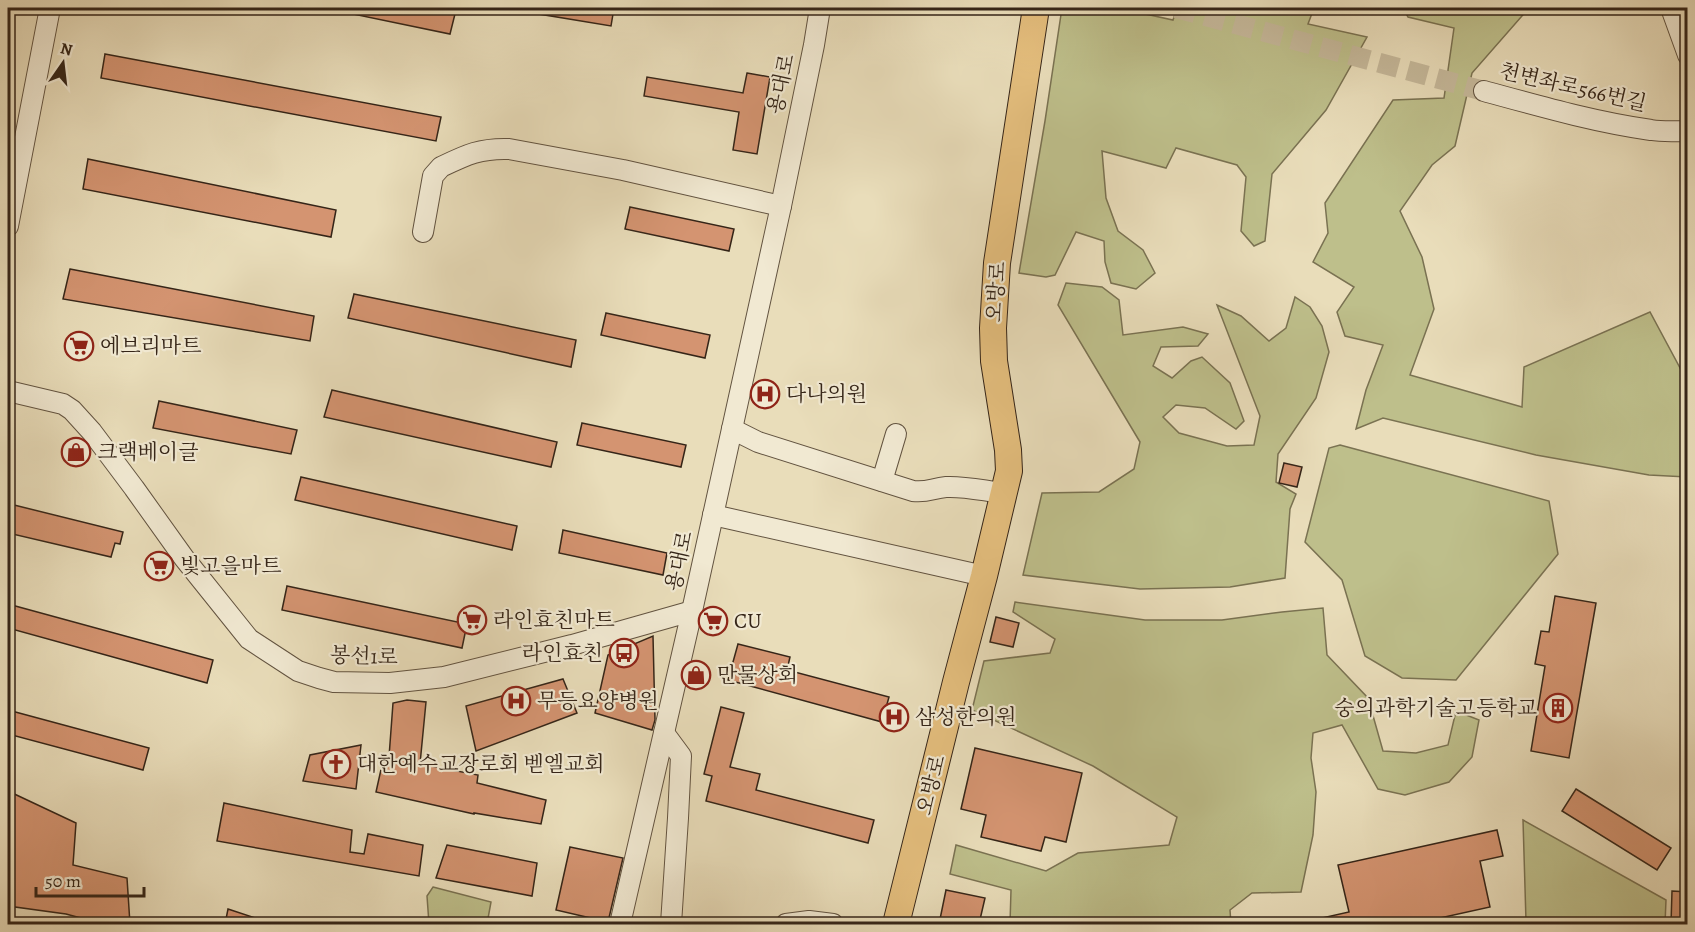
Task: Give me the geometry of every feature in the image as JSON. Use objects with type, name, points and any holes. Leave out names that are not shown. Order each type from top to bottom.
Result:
[{"type":"main road","name":"오방로","points":[[896,924],[984,576],[1008,471],[1008,450],[994,361],[993,328],[997,263],[1036,8]]},
{"type":"street","points":[[8,226],[14,156],[50,8]]},
{"type":"street","name":"용대로","points":[[620,924],[781,206],[820,8]]},
{"type":"street","points":[[1671,8],[1688,55]]},
{"type":"street","name":"천변좌로566번길","points":[[1484,91],[1612,123],[1653,130],[1688,131]]},
{"type":"street","points":[[423,232],[433,176],[436,171],[477,151],[492,148],[509,149],[623,170],[781,206]]},
{"type":"street","name":"봉선1로","points":[[8,391],[63,404],[72,410],[92,432],[184,558],[249,639],[298,671],[319,678],[334,682],[390,683],[444,677],[563,648],[692,611]]},
{"type":"street","points":[[732,429],[758,441],[913,491],[922,493],[950,487],[1004,493]]},
{"type":"street","points":[[882,481],[896,434]]},
{"type":"street","points":[[713,515],[984,576]]},
{"type":"street","points":[[664,733],[681,756],[671,924]]},
{"type":"street","points":[[786,924],[809,921],[833,924]]},
{"type":"green space","points":[[1062,8],[1118,8],[1173,20],[1177,8],[1314,8],[1308,24],[1367,37],[1326,110],[1272,174],[1265,241],[1254,246],[1241,231],[1246,177],[1237,165],[1176,148],[1166,168],[1102,151],[1106,198],[1118,231],[1143,250],[1155,273],[1136,289],[1111,283],[1105,262],[1104,241],[1076,232],[1055,275],[1046,277],[1019,273]]},
{"type":"green space","points":[[1403,8],[1529,8],[1472,73],[1455,146],[1432,165],[1400,211],[1422,257],[1434,309],[1410,375],[1522,407],[1524,367],[1650,312],[1687,381],[1687,477],[1649,475],[1536,455],[1383,418],[1356,429],[1366,390],[1383,345],[1345,336],[1337,312],[1354,287],[1313,262],[1328,233],[1325,203],[1393,100],[1444,98],[1454,28],[1408,17]]},
{"type":"green space","points":[[1066,283],[1102,287],[1119,300],[1123,335],[1183,327],[1208,334],[1198,346],[1161,347],[1153,366],[1172,378],[1191,361],[1202,357],[1230,383],[1244,421],[1236,429],[1205,408],[1176,405],[1163,417],[1179,433],[1227,446],[1254,445],[1260,416],[1217,305],[1241,316],[1269,341],[1286,328],[1295,297],[1310,307],[1322,326],[1329,352],[1316,398],[1278,454],[1276,482],[1296,494],[1290,509],[1285,578],[1230,587],[1140,589],[1023,575],[1042,493],[1099,492],[1134,469],[1140,442],[1058,305]]},
{"type":"green space","points":[[1340,445],[1549,501],[1558,554],[1456,680],[1402,678],[1365,656],[1342,580],[1305,542],[1329,448]]},
{"type":"green space","points":[[1015,602],[1145,620],[1222,620],[1323,608],[1327,655],[1368,698],[1383,751],[1416,753],[1448,745],[1456,711],[1479,720],[1472,757],[1449,782],[1405,795],[1378,789],[1342,725],[1313,733],[1311,758],[1316,792],[1313,835],[1301,892],[1252,893],[1230,910],[1231,924],[1010,924],[1011,890],[950,874],[956,845],[1046,871],[1078,853],[1169,845],[1177,817],[1093,766],[972,710],[984,661],[1050,653],[1055,639],[1013,612]]},
{"type":"green space","points":[[1523,820],[1666,900],[1665,924],[1528,924],[1526,921]]},
{"type":"green space","points":[[433,887],[491,902],[487,924],[429,924],[427,896]]},
{"type":"building","points":[[348,8],[456,10],[450,34],[348,13]]},
{"type":"building","points":[[539,8],[614,8],[611,26],[539,14]]},
{"type":"building","points":[[105,54],[441,117],[436,141],[101,78]]},
{"type":"building","points":[[747,73],[770,77],[757,154],[733,150],[739,112],[644,96],[647,77],[743,93]]},
{"type":"building","points":[[88,159],[336,210],[331,237],[83,189]]},
{"type":"building","points":[[630,207],[734,229],[729,251],[625,229]]},
{"type":"building","points":[[70,269],[314,316],[310,341],[63,299]]},
{"type":"building","points":[[354,294],[576,340],[571,367],[348,318]]},
{"type":"building","points":[[606,313],[710,335],[705,358],[601,335]]},
{"type":"building","points":[[332,390],[557,442],[551,467],[324,417]]},
{"type":"building","points":[[159,401],[297,430],[291,454],[153,428]]},
{"type":"building","points":[[582,423],[686,445],[681,467],[577,445]]},
{"type":"building","points":[[1284,463],[1302,467],[1297,487],[1279,483]]},
{"type":"building","points":[[301,477],[517,526],[512,550],[295,500]]},
{"type":"building","points":[[10,504],[123,532],[120,544],[115,543],[111,557],[8,533]]},
{"type":"building","points":[[563,530],[667,553],[663,575],[559,553]]},
{"type":"building","points":[[287,586],[467,624],[462,648],[282,610]]},
{"type":"building","name":"숭의과학기술고등학교","points":[[1555,596],[1596,603],[1569,758],[1531,751],[1545,666],[1535,664],[1541,631],[1549,632]]},
{"type":"building","points":[[8,604],[213,660],[207,683],[8,628]]},
{"type":"building","points":[[996,617],[1019,623],[1013,647],[990,642]]},
{"type":"building","points":[[653,636],[655,720],[652,730],[595,713],[608,655]]},
{"type":"building","points":[[738,644],[790,657],[787,670],[889,697],[882,722],[728,680]]},
{"type":"building","points":[[563,679],[577,713],[476,751],[466,706]]},
{"type":"building","points":[[407,700],[426,702],[420,764],[478,775],[477,783],[546,800],[541,824],[474,814],[376,792],[384,756],[389,757],[393,703]]},
{"type":"building","points":[[721,707],[744,713],[730,767],[760,774],[756,790],[874,820],[868,843],[706,801],[712,776],[704,774]]},
{"type":"building","points":[[8,710],[149,748],[143,770],[8,734]]},
{"type":"building","points":[[361,745],[356,789],[303,781],[310,755]]},
{"type":"building","points":[[975,748],[1082,773],[1066,842],[1045,837],[1041,851],[981,837],[986,815],[961,809]]},
{"type":"building","points":[[1576,789],[1671,848],[1657,870],[1562,811]]},
{"type":"building","points":[[8,791],[76,823],[73,865],[127,878],[130,924],[103,924],[66,914],[8,906]]},
{"type":"building","points":[[224,803],[352,830],[350,852],[364,854],[368,834],[423,845],[419,876],[217,841]]},
{"type":"building","points":[[1497,830],[1503,856],[1480,861],[1490,907],[1413,924],[1314,924],[1313,920],[1349,912],[1338,865]]},
{"type":"building","points":[[447,845],[537,863],[532,896],[436,878]]},
{"type":"building","points":[[570,847],[623,858],[608,922],[556,910]]},
{"type":"building","points":[[946,890],[985,898],[979,924],[939,924]]},
{"type":"building","points":[[1672,891],[1688,892],[1688,924],[1671,924]]},
{"type":"building","points":[[228,909],[267,922],[267,924],[225,924]]},
{"type":"tunnel","points":[[1176,8],[1484,91]]},
{"type":"place","name":"에브리마트","points":[[79,346]]},
{"type":"place","name":"다나의원","points":[[765,394]]},
{"type":"place","name":"크랙베이글","points":[[76,452]]},
{"type":"place","name":"빛고을마트","points":[[159,566]]},
{"type":"place","name":"라인효친마트","points":[[472,620]]},
{"type":"place","name":"CU","points":[[713,621]]},
{"type":"place","name":"라인효친","points":[[624,653]]},
{"type":"place","name":"만물상회","points":[[696,675]]},
{"type":"place","name":"무등요양병원","points":[[516,701]]},
{"type":"place","name":"숭의과학기술고등학교","points":[[1558,708]]},
{"type":"place","name":"삼성한의원","points":[[894,717]]},
{"type":"place","name":"대한예수교장로회 벧엘교회","points":[[336,764]]}]
